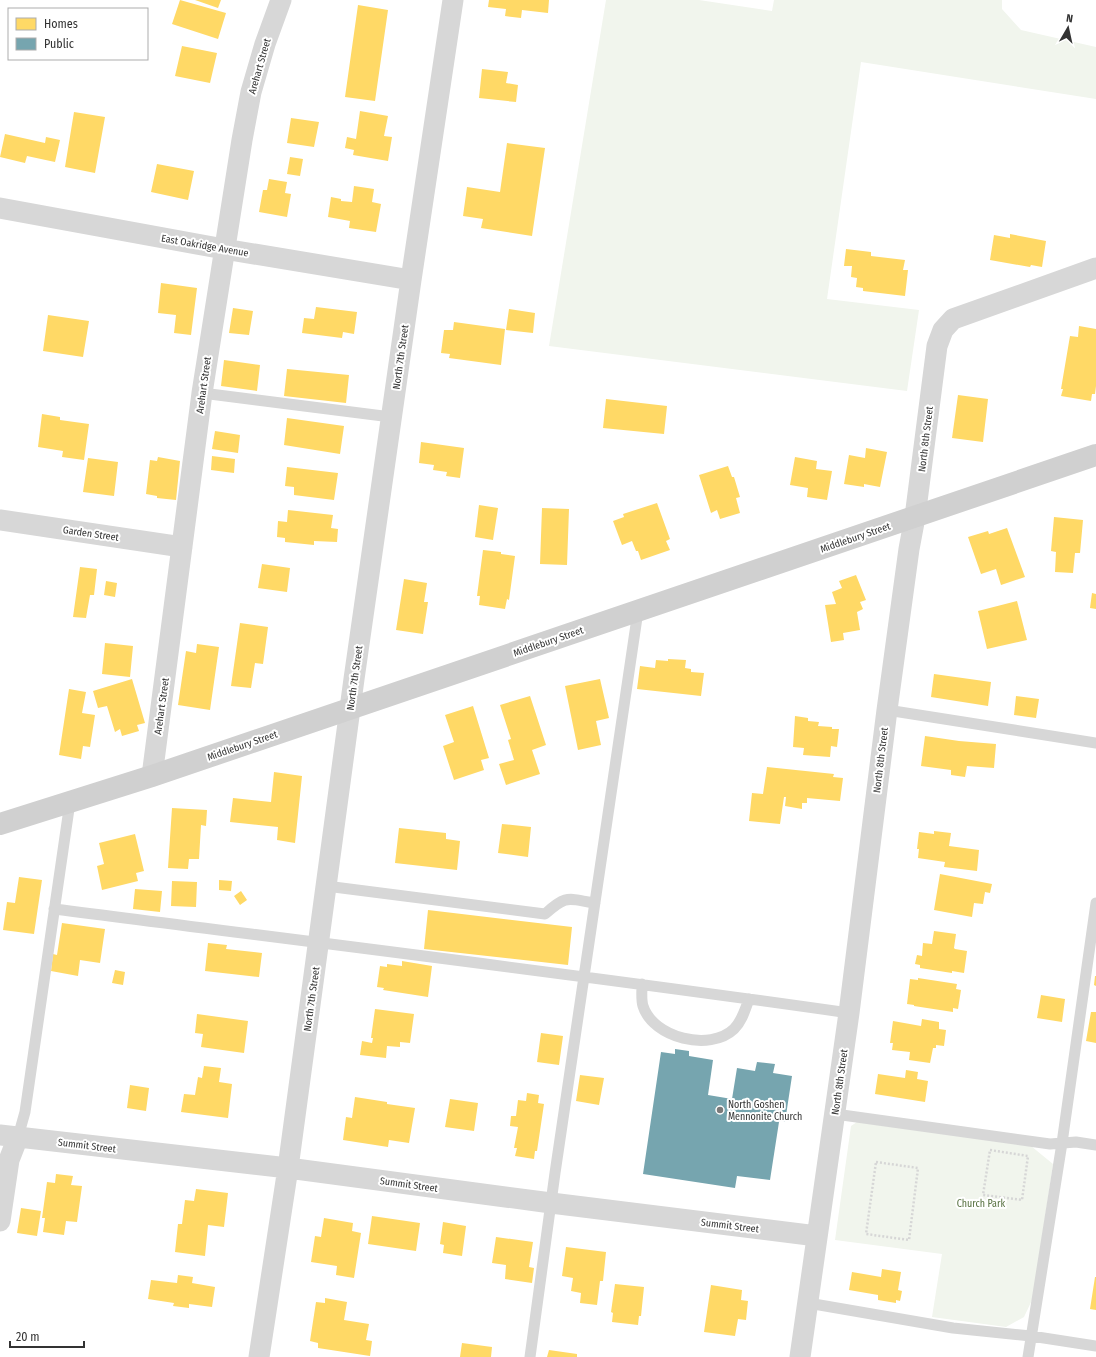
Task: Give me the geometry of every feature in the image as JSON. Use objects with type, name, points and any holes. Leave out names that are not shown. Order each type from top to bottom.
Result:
[{"type":"main road","name":"Middlebury Street","points":[[0,824],[152,776],[1096,455]]},
{"type":"street","name":"Arehart Street","points":[[152,776],[202,393],[242,140],[252,92],[265,44],[281,0]]},
{"type":"street","name":"North 7th Street","points":[[259,1357],[288,1168],[391,417],[453,0]]},
{"type":"street","name":"East Oakridge Avenue","points":[[0,208],[224,249],[411,280]]},
{"type":"street","name":"North 8th Street","points":[[800,1357],[849,1013],[887,710],[909,549],[915,517],[937,346],[943,330],[953,319],[1096,268]]},
{"type":"street","name":"Garden Street","points":[[0,520],[182,547]]},
{"type":"street","name":"Summit Street","points":[[9,1136],[288,1168],[817,1236]]},
{"type":"street","points":[[0,1221],[9,1160],[9,1136]]},
{"type":"lane","points":[[202,393],[391,417]]},
{"type":"lane","points":[[530,1357],[551,1203],[638,611]]},
{"type":"lane","points":[[887,710],[1096,743]]},
{"type":"lane","points":[[9,1136],[25,1112],[70,802]]},
{"type":"lane","points":[[326,886],[545,914],[561,900],[567,898],[595,903]]},
{"type":"lane","points":[[1028,1357],[1093,945],[1096,903]]},
{"type":"lane","points":[[54,910],[584,976],[849,1013]]},
{"type":"lane","points":[[642,984],[643,1006],[649,1017],[658,1026],[669,1033],[683,1038],[703,1041],[720,1038],[733,1029],[742,1017],[749,999]]},
{"type":"lane","points":[[834,1114],[1050,1144],[1076,1142],[1096,1145]]},
{"type":"lane","points":[[808,1302],[953,1328],[1031,1336],[1096,1346]]},
{"type":"path","points":[[990,1150],[1028,1156],[1022,1200],[983,1195],[990,1150]]},
{"type":"path","points":[[876,1162],[918,1168],[909,1240],[866,1234],[876,1162]]},
{"type":"green space","points":[[606,0],[699,0],[772,11],[774,0],[1002,0],[1002,9],[1021,30],[1096,47],[1096,99],[861,62],[827,299],[919,310],[907,391],[549,346]]},
{"type":"green space","name":"Church Park","points":[[857,1122],[1031,1146],[1053,1164],[1033,1298],[1024,1317],[1006,1327],[932,1317],[942,1254],[835,1240],[851,1126]]},
{"type":"building: Homes","points":[[180,0],[226,13],[218,39],[172,24]]},
{"type":"building: Homes","points":[[195,0],[221,0],[218,8]]},
{"type":"building: Homes","points":[[489,0],[549,0],[548,13],[522,10],[521,18],[505,16],[506,9],[488,7]]},
{"type":"building: Homes","points":[[358,5],[388,10],[375,101],[345,97]]},
{"type":"building: Homes","points":[[182,46],[217,53],[210,83],[175,76]]},
{"type":"building: Homes","points":[[482,69],[508,72],[506,83],[518,85],[516,102],[479,98]]},
{"type":"building: Homes","points":[[360,111],[388,116],[384,136],[392,137],[388,161],[353,155],[354,150],[345,148],[347,137],[356,139]]},
{"type":"building: Homes","points":[[74,112],[105,117],[95,173],[65,167]]},
{"type":"building: Homes","points":[[291,118],[319,122],[314,147],[287,143]]},
{"type":"building: Homes","points":[[5,134],[45,143],[46,137],[60,140],[55,162],[27,156],[25,163],[0,157]]},
{"type":"building: Homes","points":[[507,143],[545,148],[532,236],[481,228],[483,219],[463,216],[467,187],[500,192]]},
{"type":"building: Homes","points":[[290,157],[303,159],[300,176],[287,174]]},
{"type":"building: Homes","points":[[157,164],[194,171],[188,200],[151,192]]},
{"type":"building: Homes","points":[[269,179],[287,182],[285,193],[291,194],[287,217],[259,212],[263,190],[267,190]]},
{"type":"building: Homes","points":[[354,186],[374,189],[372,202],[381,204],[376,232],[349,228],[350,221],[328,217],[331,197],[341,199],[341,201],[352,202]]},
{"type":"building: Homes","points":[[1010,234],[1046,241],[1042,267],[1031,265],[1030,267],[990,260],[994,235],[1010,238]]},
{"type":"building: Homes","points":[[846,249],[871,252],[871,256],[905,260],[903,270],[908,270],[905,296],[863,291],[863,288],[856,287],[857,278],[851,277],[852,266],[844,266]]},
{"type":"building: Homes","points":[[161,283],[197,288],[191,335],[174,333],[176,315],[158,313]]},
{"type":"building: Homes","points":[[316,307],[357,312],[354,334],[343,332],[342,338],[302,333],[304,318],[314,319]]},
{"type":"building: Homes","points":[[233,308],[253,311],[249,335],[229,333]]},
{"type":"building: Homes","points":[[509,309],[535,313],[533,333],[506,330]]},
{"type":"building: Homes","points":[[48,315],[89,321],[83,357],[43,351]]},
{"type":"building: Homes","points":[[454,322],[505,329],[501,365],[449,358],[450,354],[441,353],[444,330],[453,330]]},
{"type":"building: Homes","points":[[1079,326],[1096,329],[1096,386],[1095,394],[1092,394],[1091,401],[1061,396],[1070,336],[1078,337]]},
{"type":"building: Homes","points":[[224,360],[260,365],[257,391],[221,386]]},
{"type":"building: Homes","points":[[287,369],[349,375],[346,403],[284,396]]},
{"type":"building: Homes","points":[[958,395],[988,399],[983,442],[952,438]]},
{"type":"building: Homes","points":[[606,399],[667,406],[664,434],[603,428]]},
{"type":"building: Homes","points":[[42,414],[60,417],[60,420],[89,424],[84,460],[62,457],[63,451],[38,447]]},
{"type":"building: Homes","points":[[287,418],[344,426],[340,454],[284,445]]},
{"type":"building: Homes","points":[[215,431],[240,435],[238,453],[212,449]]},
{"type":"building: Homes","points":[[421,442],[464,448],[460,478],[446,476],[447,472],[433,470],[434,465],[419,463]]},
{"type":"building: Homes","points":[[866,448],[887,452],[880,487],[864,484],[864,487],[844,484],[849,455],[865,458]]},
{"type":"building: Homes","points":[[212,456],[235,459],[234,473],[211,470]]},
{"type":"building: Homes","points":[[158,457],[180,461],[176,500],[157,498],[157,496],[146,494],[150,460],[157,461]]},
{"type":"building: Homes","points":[[795,457],[817,461],[816,469],[832,471],[827,500],[807,497],[808,488],[790,485]]},
{"type":"building: Homes","points":[[88,458],[118,462],[114,496],[83,492]]},
{"type":"building: Homes","points":[[728,466],[732,477],[734,477],[740,497],[736,498],[740,513],[720,519],[717,510],[711,513],[699,475]]},
{"type":"building: Homes","points":[[287,467],[338,473],[334,500],[294,495],[294,487],[285,486]]},
{"type":"building: Homes","points":[[657,503],[670,539],[666,541],[670,550],[641,560],[632,541],[622,545],[613,521],[624,517],[623,514]]},
{"type":"building: Homes","points":[[479,505],[498,508],[493,540],[475,537]]},
{"type":"building: Homes","points":[[542,508],[569,509],[567,565],[540,564]]},
{"type":"building: Homes","points":[[288,510],[333,515],[331,528],[338,529],[337,542],[314,541],[314,545],[285,542],[285,538],[277,537],[278,521],[287,522]]},
{"type":"building: Homes","points":[[1054,517],[1083,520],[1080,553],[1075,553],[1073,573],[1055,572],[1056,552],[1051,551]]},
{"type":"building: Homes","points":[[1007,528],[1025,577],[1001,585],[996,569],[981,574],[968,537],[988,531],[989,534]]},
{"type":"building: Homes","points":[[483,550],[501,552],[501,554],[515,556],[509,600],[507,599],[505,609],[479,605],[480,596],[477,596]]},
{"type":"building: Homes","points":[[262,564],[290,568],[287,592],[258,588]]},
{"type":"building: Homes","points":[[80,567],[97,569],[94,595],[90,595],[86,618],[73,617]]},
{"type":"building: Homes","points":[[856,575],[866,600],[860,602],[863,609],[857,612],[860,630],[843,633],[844,640],[831,642],[825,605],[836,604],[832,592],[842,588],[839,581]]},
{"type":"building: Homes","points":[[404,579],[427,583],[424,602],[428,602],[423,634],[396,630]]},
{"type":"building: Homes","points":[[106,581],[117,583],[115,597],[104,595]]},
{"type":"building: Homes","points":[[1092,593],[1096,594],[1096,609],[1090,608]]},
{"type":"building: Homes","points":[[1017,601],[1027,640],[987,649],[978,611]]},
{"type":"building: Homes","points":[[240,623],[268,627],[263,664],[255,663],[251,688],[231,686]]},
{"type":"building: Homes","points":[[105,643],[133,646],[130,677],[102,674]]},
{"type":"building: Homes","points":[[197,644],[219,647],[210,710],[178,705],[186,651],[196,653]]},
{"type":"building: Homes","points":[[668,659],[686,660],[685,668],[691,669],[691,672],[704,673],[701,696],[637,689],[640,666],[655,668],[656,660],[668,661]]},
{"type":"building: Homes","points":[[934,674],[991,682],[988,706],[931,697]]},
{"type":"building: Homes","points":[[132,679],[145,723],[137,725],[139,731],[122,736],[120,729],[115,732],[107,706],[98,708],[93,691]]},
{"type":"building: Homes","points":[[600,679],[609,718],[596,721],[601,745],[578,750],[565,686]]},
{"type":"building: Homes","points":[[69,689],[86,692],[82,713],[95,715],[90,747],[83,746],[81,759],[59,755]]},
{"type":"building: Homes","points":[[530,696],[546,745],[532,750],[540,774],[506,785],[499,764],[514,760],[508,740],[511,739],[500,705]]},
{"type":"building: Homes","points":[[1016,696],[1039,699],[1036,718],[1014,715]]},
{"type":"building: Homes","points":[[473,706],[489,758],[481,760],[484,770],[454,780],[443,746],[454,742],[445,715]]},
{"type":"building: Homes","points":[[795,716],[808,718],[808,721],[819,722],[818,726],[839,729],[837,747],[831,746],[830,757],[803,755],[804,748],[793,747]]},
{"type":"building: Homes","points":[[925,736],[996,744],[994,768],[967,766],[965,777],[951,775],[951,770],[921,766]]},
{"type":"building: Homes","points":[[767,767],[834,774],[833,777],[843,778],[840,801],[807,798],[807,803],[802,803],[802,809],[785,806],[786,797],[784,797],[780,824],[749,821],[752,793],[763,794]]},
{"type":"building: Homes","points":[[274,772],[302,776],[295,843],[277,840],[278,827],[230,822],[233,798],[271,802]]},
{"type":"building: Homes","points":[[172,808],[207,810],[206,826],[201,825],[199,859],[189,859],[188,869],[168,868]]},
{"type":"building: Homes","points":[[502,824],[531,827],[528,857],[498,853]]},
{"type":"building: Homes","points":[[399,828],[446,833],[446,839],[460,841],[457,870],[395,863]]},
{"type":"building: Homes","points":[[934,831],[951,833],[949,846],[979,850],[977,871],[944,867],[945,862],[918,858],[919,849],[917,849],[919,832],[934,834]]},
{"type":"building: Homes","points":[[135,834],[144,871],[136,873],[138,881],[102,890],[97,866],[104,864],[99,843]]},
{"type":"building: Homes","points":[[940,874],[992,884],[990,893],[985,892],[983,904],[974,903],[972,917],[934,910]]},
{"type":"building: Homes","points":[[19,877],[42,880],[34,934],[3,930],[7,902],[15,903]]},
{"type":"building: Homes","points":[[219,880],[232,881],[231,891],[219,890]]},
{"type":"building: Homes","points":[[172,881],[197,882],[196,907],[171,906]]},
{"type":"building: Homes","points":[[135,889],[162,891],[160,912],[133,909]]},
{"type":"building: Homes","points":[[241,891],[247,900],[240,905],[234,896]]},
{"type":"building: Homes","points":[[428,910],[572,927],[568,965],[424,949]]},
{"type":"building: Homes","points":[[62,923],[105,929],[100,963],[80,960],[78,976],[51,971],[53,954],[57,955]]},
{"type":"building: Homes","points":[[934,931],[956,934],[954,948],[967,951],[964,973],[952,971],[952,973],[920,968],[920,965],[915,964],[917,955],[922,956],[923,943],[932,944]]},
{"type":"building: Homes","points":[[208,943],[227,945],[226,949],[262,953],[259,977],[205,971]]},
{"type":"building: Homes","points":[[402,961],[432,966],[428,997],[383,990],[384,988],[377,987],[380,966],[387,967],[387,964],[402,966]]},
{"type":"building: Homes","points":[[115,970],[125,972],[123,985],[112,983]]},
{"type":"building: Homes","points":[[1096,976],[1096,986],[1094,985]]},
{"type":"building: Homes","points":[[918,978],[957,984],[956,989],[961,990],[958,1009],[953,1008],[953,1012],[907,1004],[910,979],[918,980]]},
{"type":"building: Homes","points":[[1041,995],[1065,999],[1062,1022],[1037,1018]]},
{"type":"building: Homes","points":[[375,1009],[414,1014],[410,1043],[400,1042],[400,1047],[387,1046],[386,1058],[360,1055],[362,1041],[372,1043],[373,1038],[371,1038]]},
{"type":"building: Homes","points":[[1091,1012],[1096,1012],[1096,1043],[1086,1041]]},
{"type":"building: Homes","points":[[197,1014],[248,1021],[244,1053],[201,1047],[203,1034],[195,1033]]},
{"type":"building: Homes","points":[[922,1019],[939,1022],[939,1029],[946,1030],[944,1046],[936,1045],[936,1048],[933,1048],[930,1063],[909,1060],[910,1052],[892,1050],[893,1043],[890,1043],[893,1021],[921,1026]]},
{"type":"building: Homes","points":[[541,1033],[563,1036],[559,1065],[537,1062]]},
{"type":"building: Homes","points":[[204,1066],[221,1068],[219,1082],[232,1084],[228,1118],[181,1112],[184,1094],[195,1095],[198,1077],[202,1078]]},
{"type":"building: Homes","points":[[906,1070],[918,1072],[917,1079],[928,1081],[925,1102],[875,1094],[878,1074],[905,1078]]},
{"type":"building: Homes","points":[[580,1075],[604,1078],[599,1105],[576,1101]]},
{"type":"building: Homes","points":[[130,1085],[149,1088],[146,1111],[127,1108]]},
{"type":"building: Homes","points":[[527,1093],[539,1095],[538,1103],[544,1104],[537,1151],[535,1151],[534,1159],[515,1156],[517,1148],[514,1148],[518,1127],[510,1126],[511,1116],[516,1116],[518,1100],[526,1101]]},
{"type":"building: Homes","points":[[355,1097],[415,1108],[409,1143],[389,1140],[388,1147],[343,1140],[346,1117],[352,1118]]},
{"type":"building: Homes","points":[[450,1099],[478,1103],[474,1131],[445,1127]]},
{"type":"building: Homes","points":[[56,1174],[73,1176],[71,1185],[82,1186],[77,1222],[66,1221],[64,1235],[43,1232],[45,1218],[42,1218],[47,1182],[55,1183]]},
{"type":"building: Homes","points":[[196,1189],[228,1193],[224,1227],[208,1225],[205,1256],[175,1252],[178,1224],[182,1224],[185,1200],[194,1201]]},
{"type":"building: Homes","points":[[21,1208],[41,1211],[37,1236],[17,1233]]},
{"type":"building: Homes","points":[[372,1216],[420,1223],[416,1251],[368,1244]]},
{"type":"building: Homes","points":[[324,1218],[353,1223],[352,1231],[361,1233],[354,1278],[336,1275],[337,1266],[311,1262],[315,1236],[321,1237]]},
{"type":"building: Homes","points":[[443,1222],[466,1226],[462,1256],[443,1253],[444,1245],[440,1244]]},
{"type":"building: Homes","points":[[496,1237],[533,1242],[529,1267],[534,1268],[532,1283],[505,1279],[506,1265],[492,1263]]},
{"type":"building: Homes","points":[[566,1247],[606,1252],[603,1281],[600,1281],[597,1305],[580,1303],[581,1293],[571,1291],[573,1278],[562,1276]]},
{"type":"building: Homes","points":[[882,1269],[901,1272],[898,1290],[902,1291],[900,1301],[896,1300],[896,1303],[878,1300],[878,1295],[849,1290],[852,1272],[881,1277]]},
{"type":"building: Homes","points":[[178,1275],[193,1277],[192,1283],[215,1287],[212,1307],[189,1304],[189,1308],[173,1306],[174,1303],[148,1299],[151,1280],[177,1283]]},
{"type":"building: Homes","points":[[1096,1277],[1096,1310],[1090,1309]]},
{"type":"building: Homes","points":[[615,1284],[644,1287],[641,1316],[639,1316],[638,1325],[612,1322],[613,1313],[611,1312]]},
{"type":"building: Homes","points":[[711,1285],[742,1290],[741,1300],[748,1301],[746,1320],[738,1319],[735,1336],[704,1332]]},
{"type":"building: Homes","points":[[325,1298],[347,1302],[344,1320],[369,1324],[366,1340],[372,1341],[370,1356],[318,1348],[318,1343],[310,1341],[316,1302],[325,1303]]},
{"type":"building: Homes","points":[[462,1343],[492,1347],[491,1357],[460,1357]]},
{"type":"building: Homes","points":[[549,1350],[577,1354],[577,1357],[547,1357]]},
{"type":"building: Public","name":"North Goshen Mennonite Church","points":[[675,1049],[689,1051],[689,1056],[713,1060],[708,1095],[732,1099],[737,1068],[755,1071],[757,1062],[775,1064],[773,1073],[792,1076],[785,1122],[779,1122],[770,1180],[737,1176],[735,1188],[643,1174],[661,1052],[675,1054]]},
{"type":"place","name":"North Goshen Mennonite Church","points":[[720,1110]]}]
